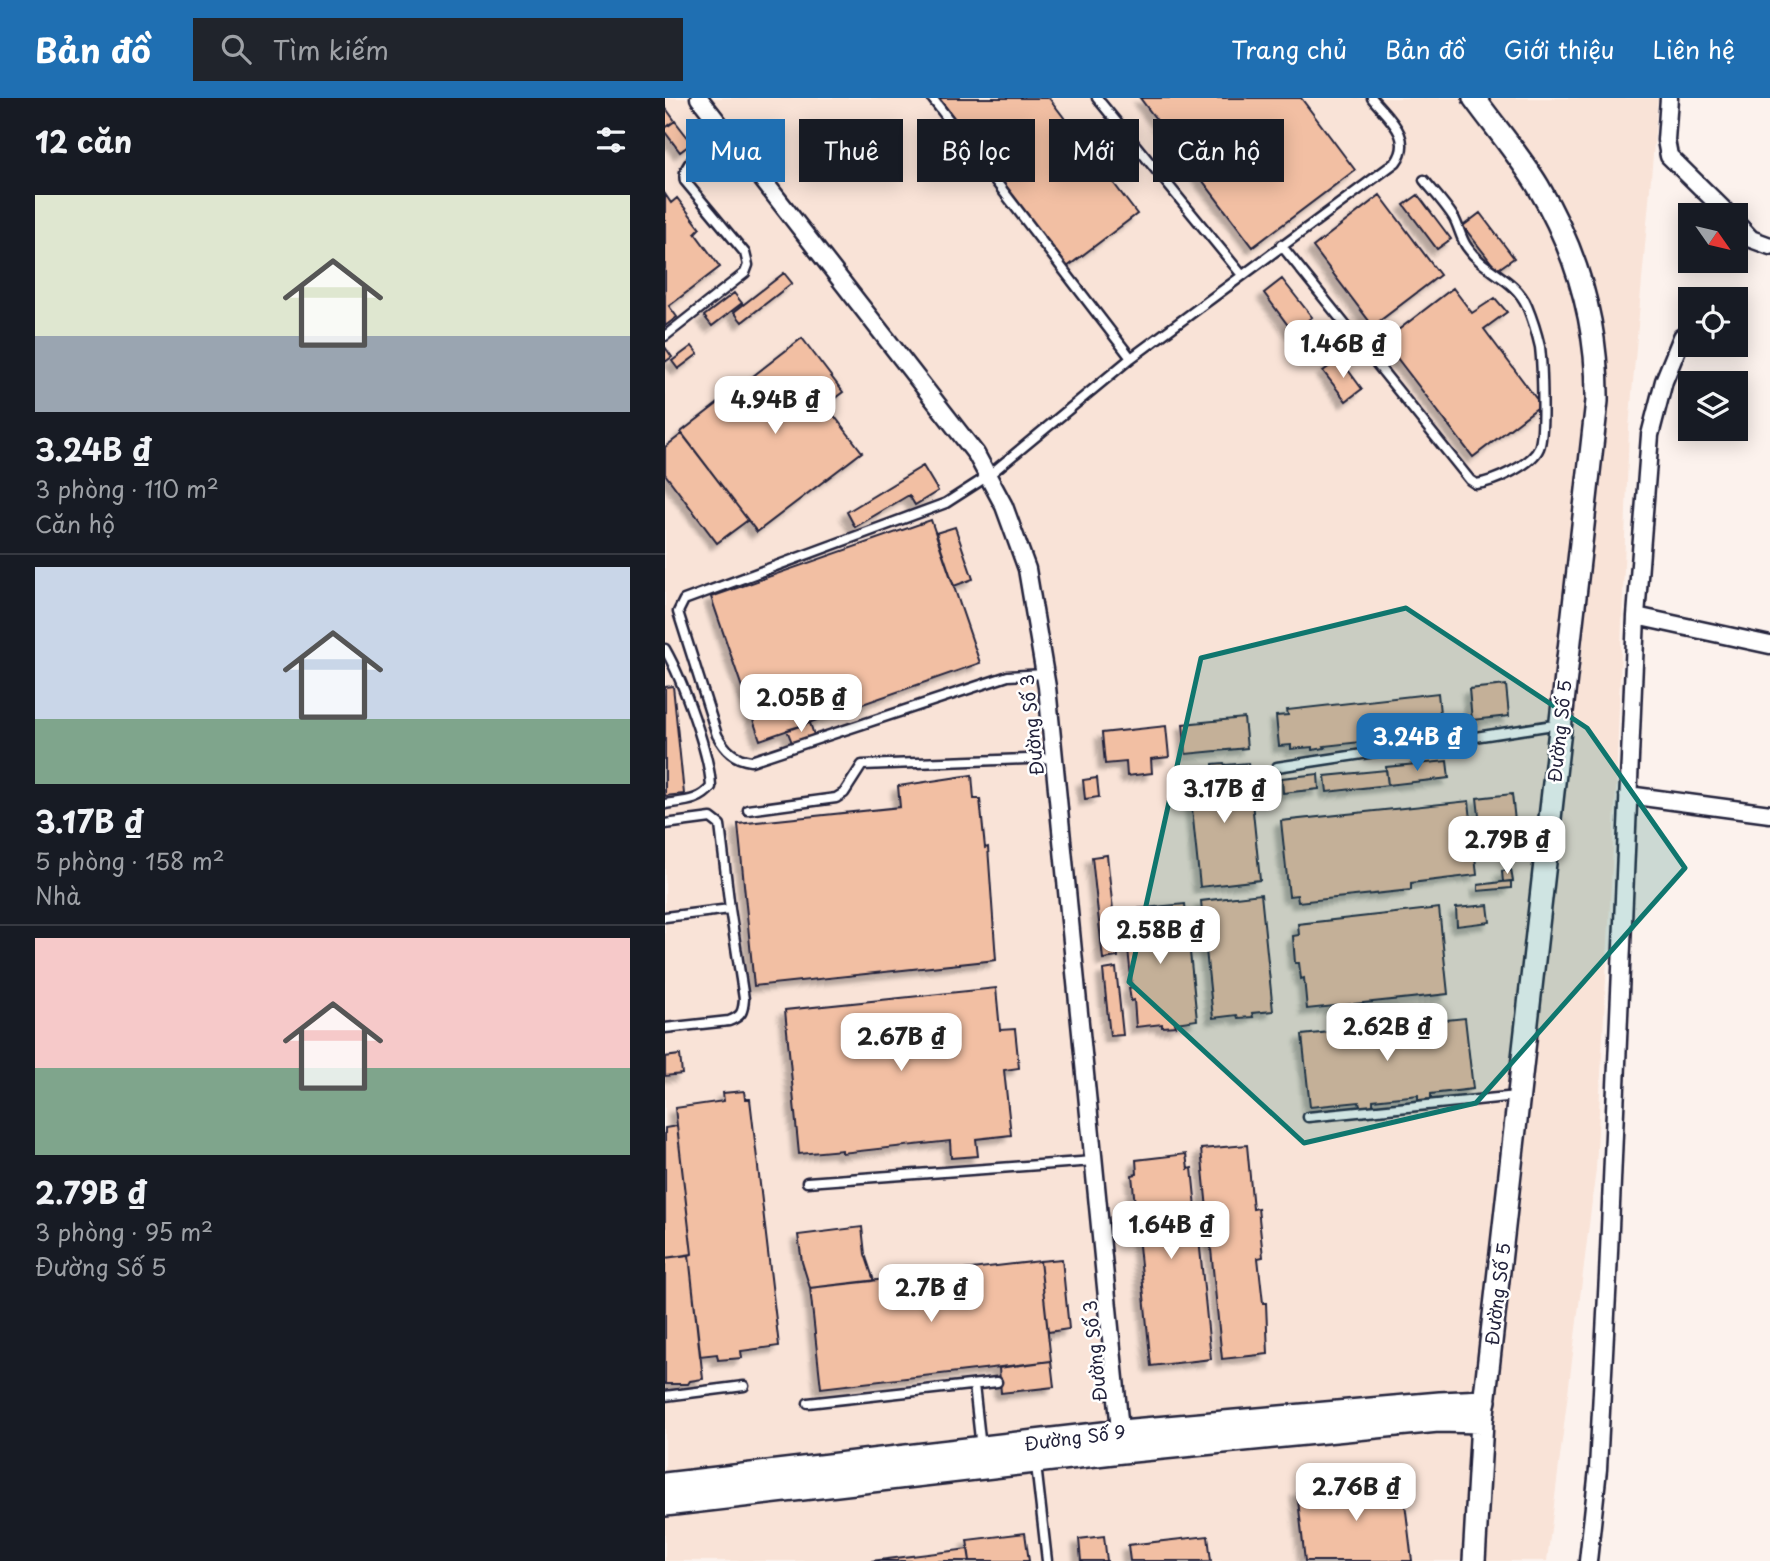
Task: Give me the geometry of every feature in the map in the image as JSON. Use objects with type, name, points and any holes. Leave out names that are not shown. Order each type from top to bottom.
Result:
[{"type":"street","name":"Đường Số 3","points":[[699,98],[715,119]]},
{"type":"street","name":"Đường Số 5","points":[[1474,98],[1543,196],[1566,240],[1592,324],[1597,367],[1597,401],[1484,1411],[1474,1561]]},
{"type":"street","points":[[1669,98],[1666,140],[1669,156],[1717,203]]},
{"type":"street","name":"Đường Số 3","points":[[764,182],[976,454],[1004,506],[1027,569],[1045,674],[1122,1442]]},
{"type":"street","points":[[1748,236],[1770,246]]},
{"type":"street","points":[[1588,1561],[1602,1399],[1622,1003],[1636,616],[1650,435],[1664,381],[1678,347]]},
{"type":"street","points":[[1636,616],[1770,645]]},
{"type":"street","points":[[1628,795],[1770,814]]},
{"type":"street","name":"Đường Số 9","points":[[665,1484],[981,1448],[1122,1442],[1440,1403],[1484,1411]]},
{"type":"street","name":"Đường Số 9","points":[[665,1505],[1035,1462],[1122,1442]]},
{"type":"lane","points":[[932,98],[1131,358]]},
{"type":"lane","points":[[1097,98],[1242,275]]},
{"type":"lane","points":[[1045,674],[1024,673],[1008,676],[751,761],[740,760],[723,746],[716,735],[678,612],[684,600],[946,503],[988,476],[1131,358],[1396,162],[1404,145],[1402,137],[1372,98]]},
{"type":"lane","points":[[665,336],[745,273],[748,265],[745,253],[685,181],[683,172],[686,166]]},
{"type":"lane","points":[[1281,245],[1470,480],[1476,484],[1482,483],[1513,471],[1539,450],[1542,430],[1540,347],[1534,327],[1527,306],[1515,286],[1488,268],[1467,247],[1454,218],[1424,180]]},
{"type":"lane","points":[[665,804],[695,800],[711,787],[711,769],[674,666],[666,654]]},
{"type":"lane","points":[[1277,767],[1560,724]]},
{"type":"lane","points":[[748,810],[836,798],[844,793],[862,765],[1054,758]]},
{"type":"lane","points":[[665,824],[711,818],[720,825],[744,999],[743,1012],[738,1018],[665,1028]]},
{"type":"lane","points":[[665,917],[730,909]]},
{"type":"lane","points":[[1308,1117],[1520,1095]]},
{"type":"lane","points":[[807,1182],[1094,1161]]},
{"type":"lane","points":[[808,1403],[997,1382]]},
{"type":"lane","points":[[974,1385],[981,1448]]},
{"type":"lane","points":[[665,1395],[744,1386]]},
{"type":"lane","points":[[1035,1462],[1047,1561]]},
{"type":"highlighted area","points":[[1406,608],[1587,728],[1685,868],[1476,1103],[1304,1143],[1129,982],[1201,658]]},
{"type":"shaded area","points":[[665,98],[1658,98],[1629,428],[1616,789],[1596,1169],[1547,1561],[665,1561]]},
{"type":"building","points":[[939,98],[1049,98],[1065,119],[1049,119],[1049,182],[1113,182],[1137,214],[1067,267],[1003,182],[1035,182],[1035,119],[955,119]]},
{"type":"building","points":[[1140,98],[1301,98],[1355,170],[1253,247],[1204,182],[1284,182],[1284,119],[1156,119]]},
{"type":"building","points":[[665,107],[675,121],[665,128]]},
{"type":"building","points":[[675,121],[686,135],[686,148],[680,152],[665,132],[665,128]]},
{"type":"building","points":[[665,194],[671,203],[677,198],[700,228],[695,233],[720,267],[669,306],[677,317],[665,326]]},
{"type":"building","points":[[1380,195],[1440,275],[1373,326],[1313,247]]},
{"type":"building","points":[[1418,195],[1451,239],[1437,249],[1404,205]]},
{"type":"building","points":[[1480,213],[1514,258],[1497,270],[1463,226]]},
{"type":"building","points":[[784,273],[792,283],[742,322],[734,312]]},
{"type":"building","points":[[1282,279],[1312,317],[1293,332],[1264,293]]},
{"type":"building","points":[[1453,288],[1472,313],[1495,298],[1507,312],[1484,329],[1541,405],[1473,457],[1384,341]]},
{"type":"building","points":[[734,293],[742,303],[712,326],[704,316]]},
{"type":"building","points":[[1303,326],[1323,352],[1314,359],[1295,333]]},
{"type":"building","points":[[802,338],[843,392],[826,405],[862,452],[757,532],[681,432]]},
{"type":"building","points":[[692,346],[698,354],[678,369],[672,361]]},
{"type":"building","points":[[665,347],[672,357],[665,362]]},
{"type":"building","points":[[1340,359],[1362,389],[1346,401],[1323,371]]},
{"type":"building","points":[[682,434],[748,520],[717,543],[665,474],[665,447]]},
{"type":"building","points":[[923,466],[938,491],[915,505],[909,495],[855,527],[847,512]]},
{"type":"building","points":[[931,520],[980,663],[760,740],[711,597]]},
{"type":"building","points":[[955,527],[973,579],[954,586],[936,533]]},
{"type":"building","points":[[1506,685],[1509,716],[1472,720],[1469,689]]},
{"type":"building","points":[[673,686],[684,794],[665,796],[665,687]]},
{"type":"building","points":[[1438,693],[1442,733],[1324,746],[1325,748],[1312,750],[1312,747],[1291,749],[1291,745],[1279,746],[1276,716],[1288,715],[1287,710]]},
{"type":"building","points":[[1244,718],[1247,748],[1186,754],[1183,724]]},
{"type":"building","points":[[810,723],[815,738],[793,745],[787,730]]},
{"type":"building","points":[[1166,726],[1169,757],[1151,759],[1152,773],[1127,776],[1126,762],[1105,764],[1102,733]]},
{"type":"building","points":[[1447,761],[1449,778],[1388,785],[1386,767]]},
{"type":"building","points":[[1248,763],[1260,880],[1200,887],[1188,769],[1213,767],[1213,764]]},
{"type":"building","points":[[1386,770],[1388,785],[1327,792],[1325,776]]},
{"type":"building","points":[[1318,774],[1319,789],[1283,793],[1282,778]]},
{"type":"building","points":[[972,775],[974,799],[980,799],[985,848],[988,847],[996,960],[754,986],[738,824],[900,807],[898,786]]},
{"type":"building","points":[[1097,778],[1099,797],[1085,799],[1083,780]]},
{"type":"building","points":[[1512,794],[1515,821],[1480,824],[1477,798]]},
{"type":"building","points":[[1469,801],[1477,875],[1411,883],[1411,890],[1298,902],[1297,895],[1289,896],[1281,821]]},
{"type":"building","points":[[1107,855],[1118,957],[1103,959],[1092,857]]},
{"type":"building","points":[[1511,870],[1513,881],[1503,882],[1502,871]]},
{"type":"building","points":[[1511,881],[1511,888],[1478,891],[1478,885]]},
{"type":"building","points":[[1261,894],[1273,1011],[1252,1013],[1253,1017],[1238,1018],[1237,1015],[1213,1018],[1201,901]]},
{"type":"building","points":[[1185,904],[1197,1020],[1175,1023],[1176,1026],[1162,1027],[1162,1024],[1136,1027],[1134,1000],[1131,1001],[1129,988],[1132,987],[1124,910]]},
{"type":"building","points":[[1488,905],[1490,922],[1457,926],[1456,908]]},
{"type":"building","points":[[1439,908],[1448,994],[1307,1009],[1304,978],[1301,979],[1299,963],[1295,963],[1293,936],[1299,935],[1298,924]]},
{"type":"building","points":[[1116,968],[1123,1035],[1110,1036],[1103,970]]},
{"type":"building","points":[[996,988],[1000,1030],[1015,1029],[1019,1068],[1004,1070],[1011,1135],[976,1139],[978,1156],[951,1158],[950,1141],[842,1153],[842,1150],[799,1154],[785,1010]]},
{"type":"building","points":[[1465,1018],[1473,1089],[1431,1094],[1431,1099],[1418,1100],[1418,1095],[1373,1100],[1373,1106],[1360,1107],[1359,1102],[1310,1107],[1302,1035]]},
{"type":"building","points":[[680,1055],[682,1074],[665,1076],[665,1057]]},
{"type":"building","points":[[744,1091],[745,1099],[750,1099],[779,1346],[741,1351],[742,1358],[718,1360],[717,1354],[700,1356],[689,1255],[692,1254],[675,1108],[724,1101],[723,1093]]},
{"type":"building","points":[[677,1126],[692,1254],[665,1258],[665,1128]]},
{"type":"building","points":[[1247,1145],[1253,1209],[1258,1208],[1263,1257],[1258,1258],[1263,1303],[1266,1303],[1268,1354],[1222,1359],[1201,1149]]},
{"type":"building","points":[[1186,1154],[1188,1169],[1192,1168],[1211,1359],[1151,1366],[1132,1175],[1137,1174],[1136,1160]]},
{"type":"building","points":[[862,1227],[865,1254],[874,1281],[810,1288],[798,1235]]},
{"type":"building","points":[[689,1255],[703,1379],[690,1381],[688,1384],[665,1384],[665,1258]]},
{"type":"building","points":[[1062,1259],[1069,1329],[1048,1332],[1040,1261]]},
{"type":"building","points":[[1040,1261],[1051,1361],[821,1388],[810,1288]]},
{"type":"building","points":[[1051,1361],[1054,1387],[1001,1393],[999,1368]]},
{"type":"building","points":[[1402,1478],[1412,1561],[1305,1561],[1297,1491]]},
{"type":"building","points":[[1025,1533],[1029,1561],[970,1561],[967,1540]]},
{"type":"building","points":[[1104,1536],[1107,1561],[1081,1561],[1079,1539]]},
{"type":"building","points":[[1208,1536],[1211,1561],[1130,1561],[1128,1545]]},
{"type":"building","points":[[968,1549],[970,1561],[871,1561]]}]
